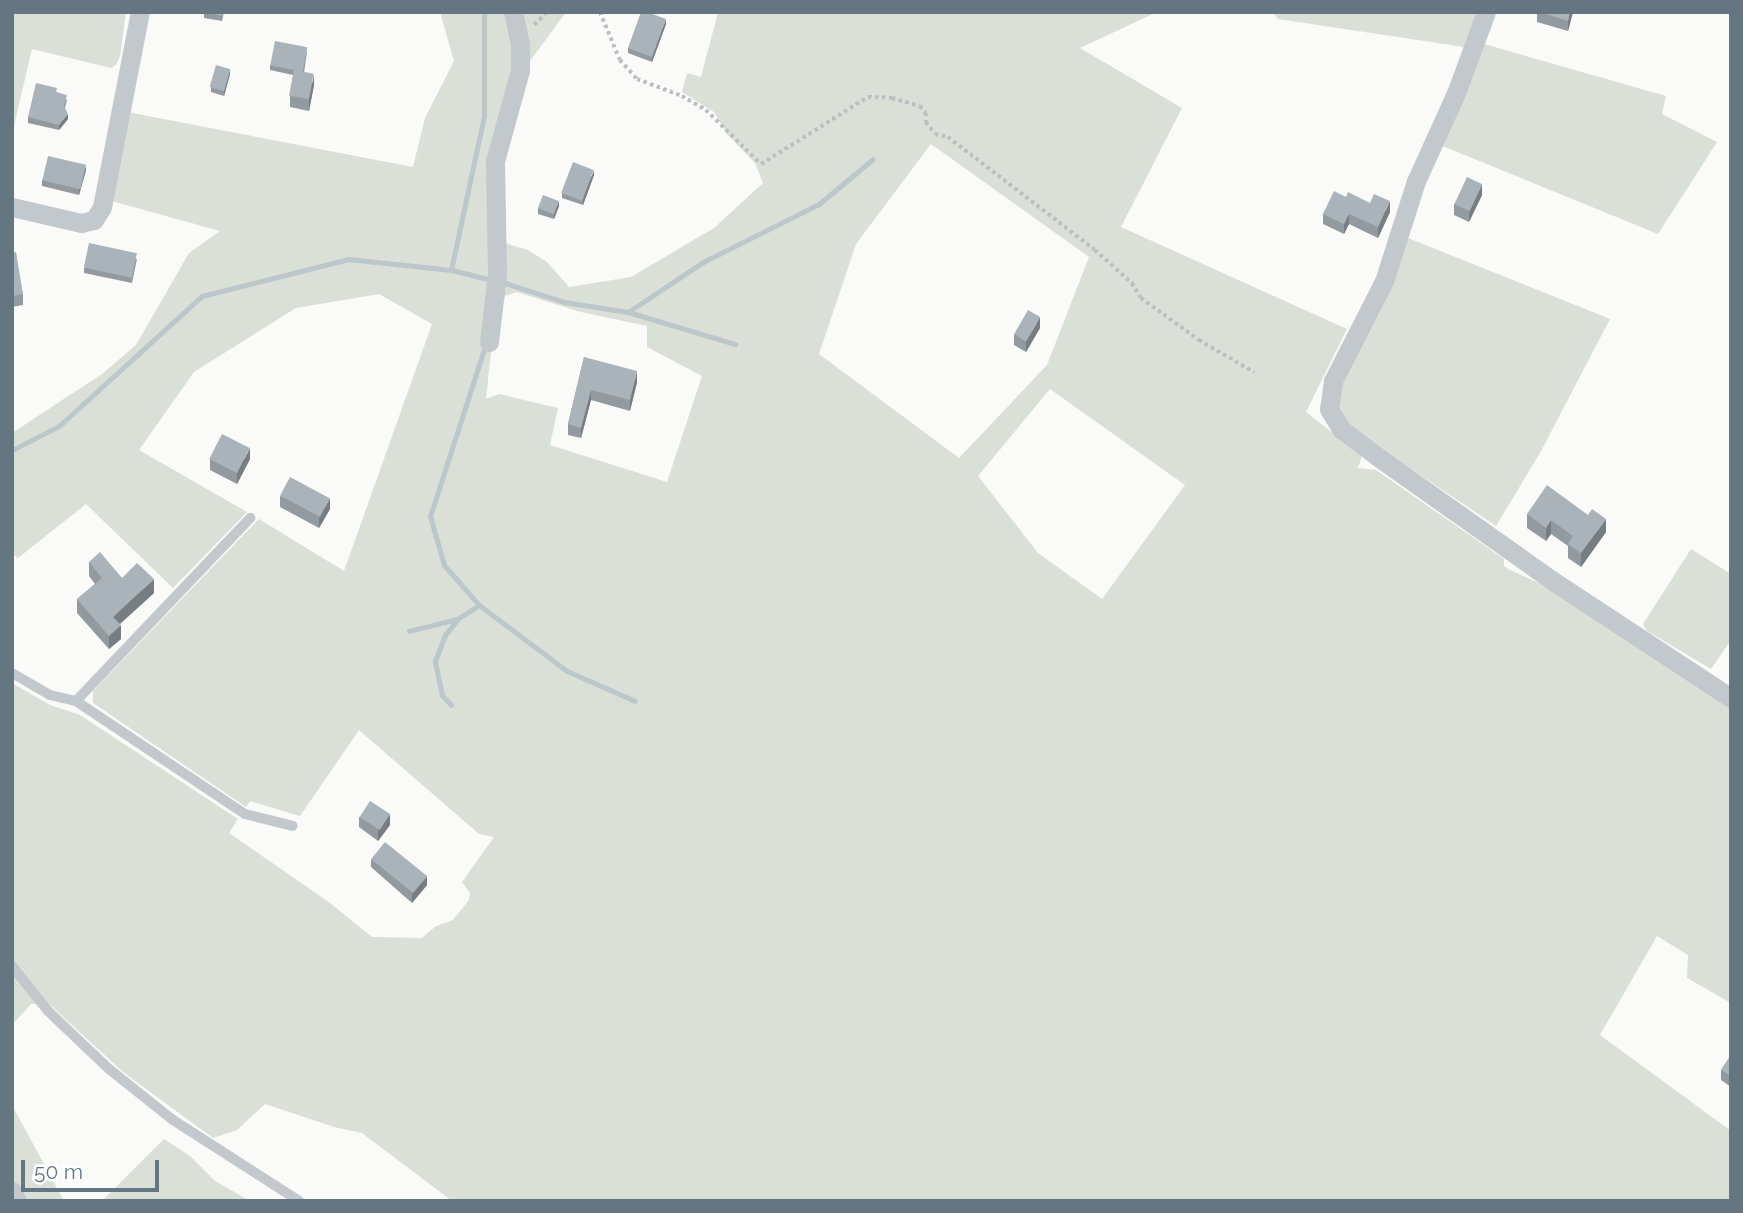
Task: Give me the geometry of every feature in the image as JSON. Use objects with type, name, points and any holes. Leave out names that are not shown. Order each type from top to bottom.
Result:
[{"type":"street","points":[[12,206],[81,223],[93,220],[102,207],[140,12]]},
{"type":"street","points":[[489,342],[496,281],[495,161],[520,70],[520,44],[513,12]]},
{"type":"street","points":[[1486,12],[1456,93],[1416,181],[1384,281],[1333,381],[1329,409],[1341,429],[1378,457],[1553,581],[1731,698]]},
{"type":"street","points":[[12,1191],[17,1201]]},
{"type":"lane","points":[[76,701],[250,518]]},
{"type":"lane","points":[[12,673],[50,695],[76,701],[245,814],[293,826]]},
{"type":"lane","points":[[12,966],[48,1011],[109,1069],[173,1120],[299,1201]]},
{"type":"path","points":[[600,12],[620,60],[637,79],[682,96],[706,110],[761,164],[868,97],[892,98],[920,106],[926,113],[929,128],[935,134],[948,137],[1095,250],[1132,283],[1141,298],[1199,340],[1254,372]]},
{"type":"shaded area","points":[[12,12],[126,12],[120,56],[116,65],[111,68],[32,49],[12,134]]},
{"type":"shaded area","points":[[440,12],[566,12],[505,95],[498,241],[528,250],[547,262],[569,287],[631,277],[714,228],[763,183],[755,163],[727,134],[714,112],[682,92],[687,73],[701,77],[718,12],[1157,12],[1080,48],[1182,108],[1121,227],[1347,329],[1306,412],[1362,456],[1358,468],[1376,470],[1504,559],[1504,566],[1508,569],[1543,585],[1731,704],[1731,1003],[1687,978],[1688,955],[1657,936],[1600,1035],[1731,1131],[1731,1201],[452,1201],[362,1133],[334,1127],[265,1104],[237,1130],[213,1138],[123,1072],[49,1004],[31,1004],[12,1025],[12,683],[50,705],[80,715],[238,819],[229,833],[330,903],[372,937],[422,938],[436,926],[453,920],[469,900],[470,893],[462,882],[494,837],[479,834],[359,730],[300,816],[250,801],[246,807],[93,703],[93,691],[259,519],[344,571],[432,324],[379,294],[296,308],[194,372],[139,450],[247,512],[173,588],[86,504],[18,558],[12,553],[12,433],[102,374],[136,345],[189,253],[220,231],[108,200],[127,112],[413,167],[425,118],[454,61]],"holes":[[[931,144],[1089,257],[1047,365],[959,458],[819,354],[856,244]],[[516,292],[581,312],[647,326],[647,347],[702,376],[667,482],[550,445],[558,408],[499,394],[486,399],[492,342],[505,296]],[[1050,389],[1185,485],[1102,599],[1038,553],[978,476]]]},
{"type":"shaded area","points":[[1273,12],[1477,12],[1464,47],[1278,19]]},
{"type":"shaded area","points":[[1484,44],[1666,96],[1662,114],[1717,142],[1658,234],[1440,145]]},
{"type":"shaded area","points":[[1403,236],[1610,319],[1540,453],[1496,526],[1352,429],[1340,417],[1337,398]]},
{"type":"shaded area","points":[[1691,549],[1731,574],[1731,640],[1711,669],[1647,631],[1643,624]]},
{"type":"shaded area","points":[[12,1105],[64,1201],[24,1201],[12,1185]]},
{"type":"shaded area","points":[[164,1139],[190,1156],[215,1181],[250,1201],[102,1201]]},
{"type":"building","points":[[204,12],[223,12],[222,16]]},
{"type":"building","points":[[641,12],[666,19],[652,57],[628,48]]},
{"type":"building","points":[[1539,12],[1570,12],[1568,21]]},
{"type":"building","points":[[275,41],[307,47],[303,72],[270,66]]},
{"type":"building","points":[[216,65],[230,69],[224,91],[210,87]]},
{"type":"building","points":[[294,70],[314,74],[309,99],[289,96]]},
{"type":"building","points":[[36,83],[57,88],[56,92],[67,95],[64,106],[68,114],[59,125],[28,117]]},
{"type":"building","points":[[48,156],[86,165],[80,189],[42,180]]},
{"type":"building","points":[[573,162],[594,170],[582,201],[561,193]]},
{"type":"building","points":[[1467,177],[1482,184],[1470,211],[1454,204]]},
{"type":"building","points":[[1334,191],[1346,197],[1348,192],[1370,203],[1374,194],[1390,201],[1378,227],[1349,214],[1344,224],[1323,214]]},
{"type":"building","points":[[543,195],[559,201],[554,214],[538,208]]},
{"type":"building","points":[[89,243],[137,253],[132,278],[84,267]]},
{"type":"building","points":[[16,252],[23,294],[12,296],[12,253]]},
{"type":"building","points":[[1028,310],[1040,317],[1026,341],[1014,334]]},
{"type":"building","points":[[584,357],[637,371],[630,400],[591,390],[581,428],[568,424]]},
{"type":"building","points":[[222,434],[250,448],[237,473],[209,459]]},
{"type":"building","points":[[290,477],[330,498],[320,517],[280,496]]},
{"type":"building","points":[[1547,485],[1588,515],[1592,509],[1606,519],[1581,553],[1568,544],[1573,536],[1551,520],[1546,528],[1527,514]]},
{"type":"building","points":[[100,552],[122,578],[137,563],[154,579],[113,617],[121,625],[109,636],[77,599],[102,578],[89,562]]},
{"type":"building","points":[[370,801],[390,814],[380,830],[360,817]]},
{"type":"building","points":[[385,842],[427,876],[413,893],[371,859]]},
{"type":"building","points":[[1731,1055],[1731,1076],[1721,1070]]},
{"type":"waterway","points":[[484,12],[484,116],[451,270],[492,280]]},
{"type":"waterway","points":[[502,282],[564,302],[628,312],[703,262],[819,204],[873,159]]},
{"type":"waterway","points":[[12,450],[59,426],[202,296],[348,259],[451,270]]},
{"type":"waterway","points":[[628,312],[735,344]]},
{"type":"waterway","points":[[486,343],[430,516],[444,565],[479,605],[567,671],[635,701]]},
{"type":"waterway","points":[[451,705],[442,695],[435,661],[445,635],[459,618],[479,605]]},
{"type":"waterway","points":[[409,631],[457,619]]}]
